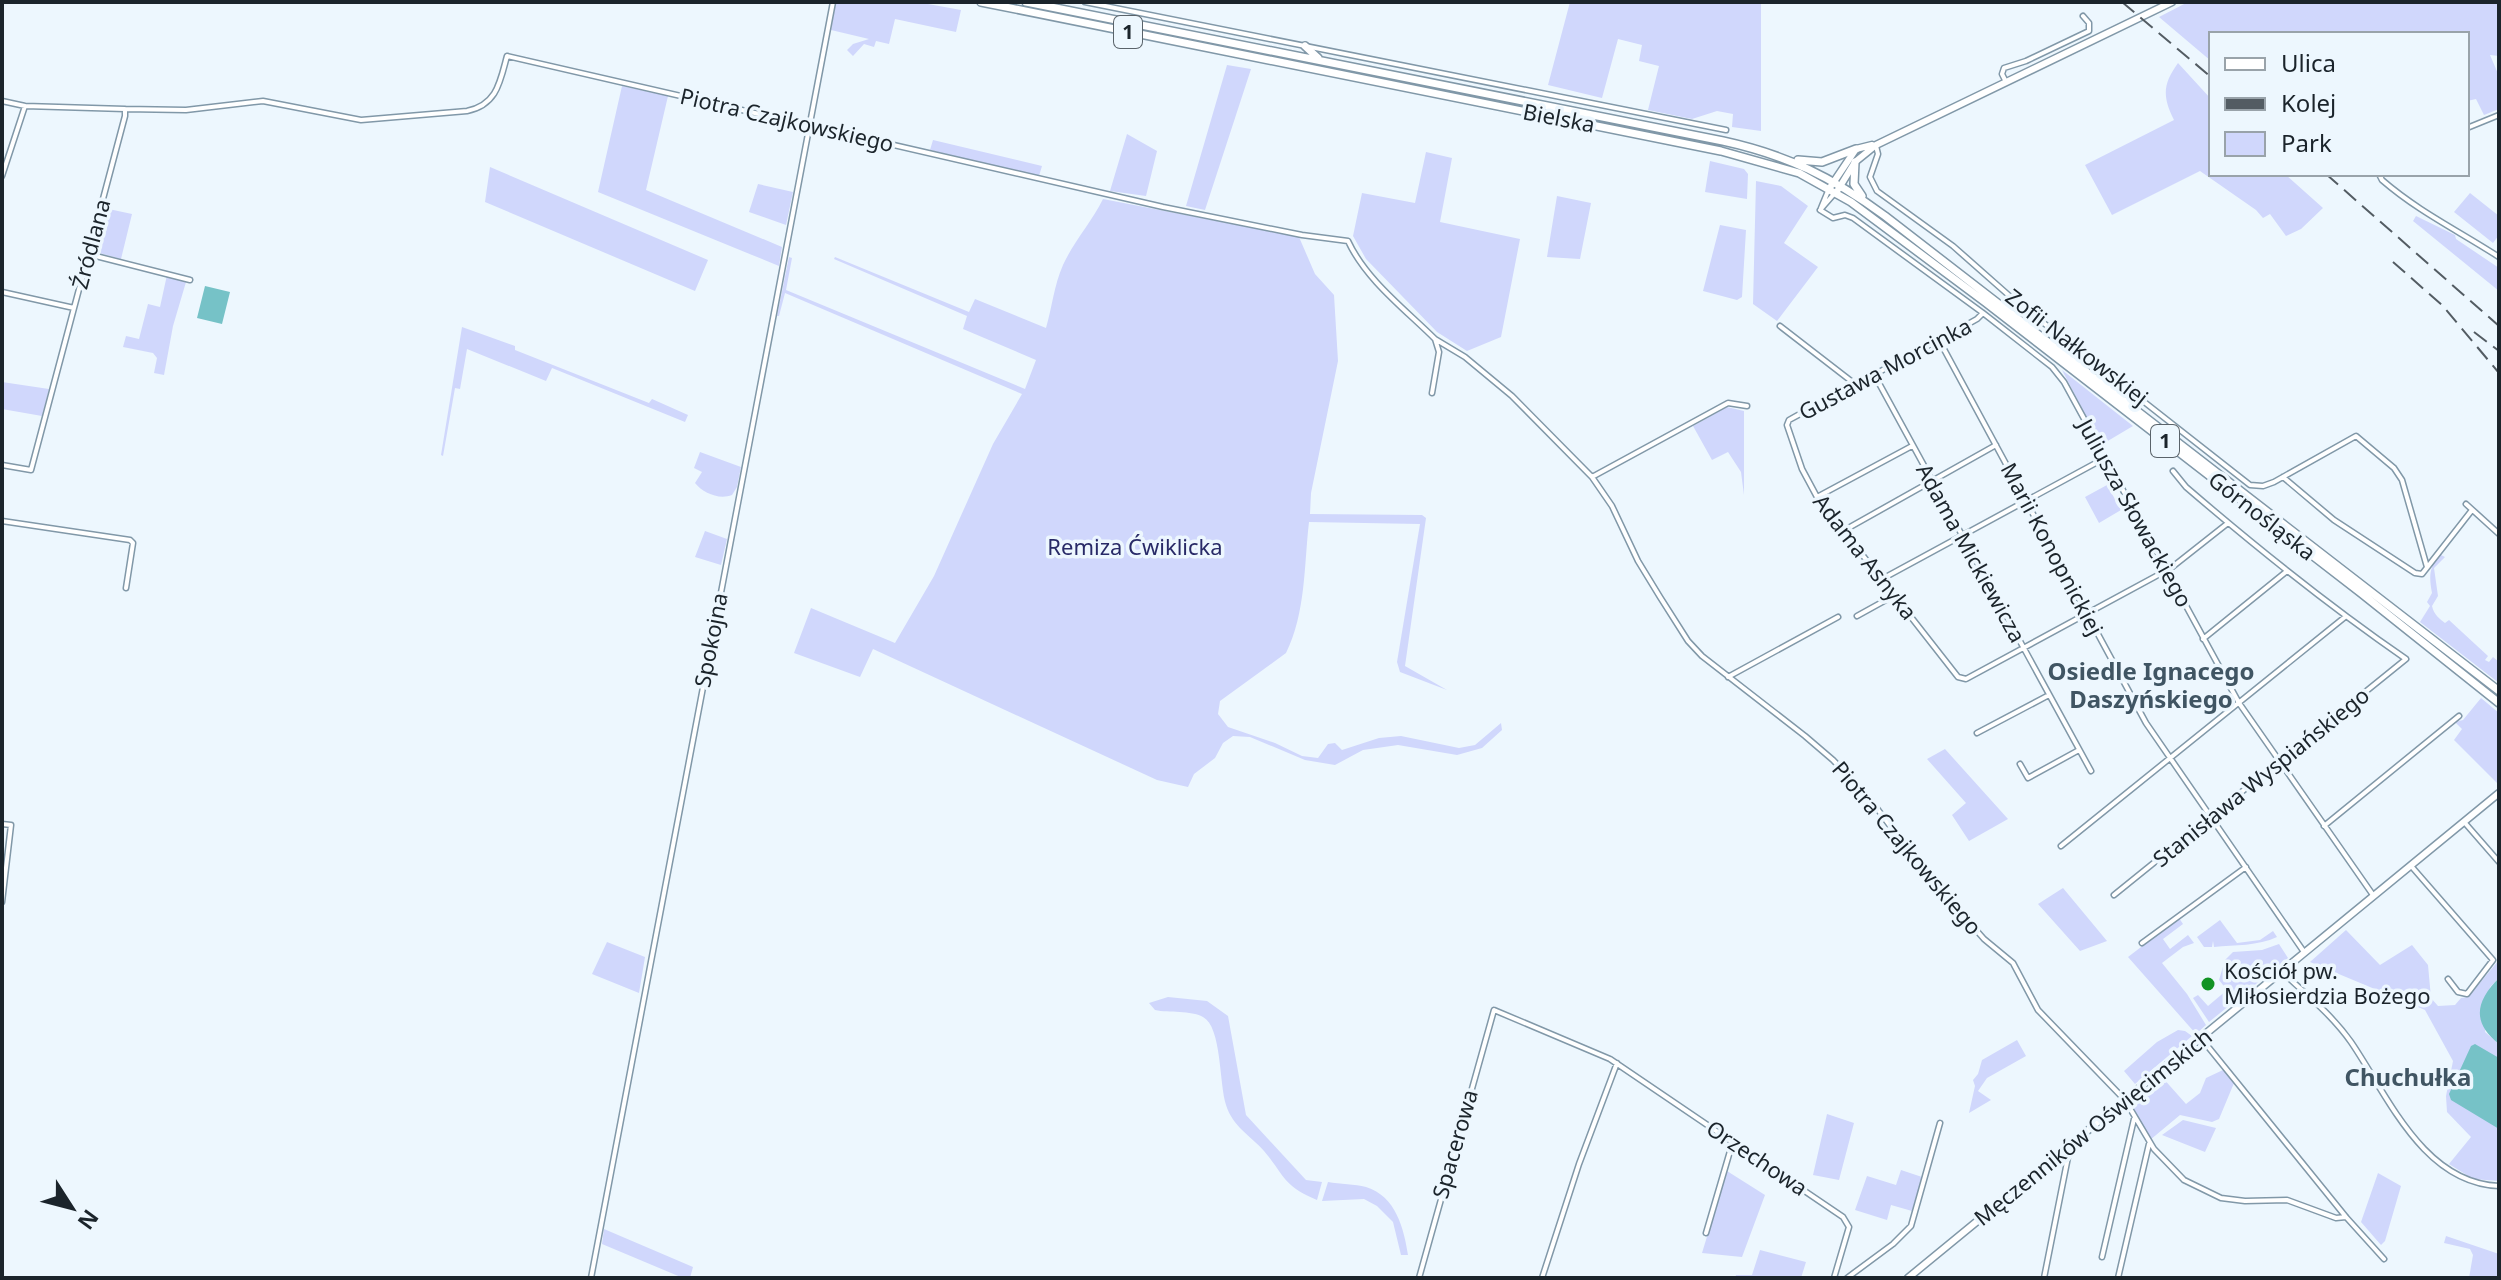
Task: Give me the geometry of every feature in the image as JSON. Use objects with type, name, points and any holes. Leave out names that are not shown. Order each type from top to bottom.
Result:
[{"type":"main road","name":"1","points":[[981,2],[1276,57]]},
{"type":"main road","name":"1","points":[[1026,2],[1276,57]]},
{"type":"main road","points":[[1835,187],[1855,162],[1876,145],[2172,2]]},
{"type":"main road","points":[[1305,46],[1319,60]]},
{"type":"main road","name":"Bielska","points":[[1276,57],[1319,60],[1723,141],[1792,160],[1835,187]]},
{"type":"main road","name":"Bielska","points":[[1276,57],[1377,81],[1746,156],[1835,187]]},
{"type":"main road","points":[[1792,160],[1822,162],[1876,145]]},
{"type":"main road","points":[[1835,187],[1856,149]]},
{"type":"main road","points":[[1855,162],[1854,184],[1865,201]]},
{"type":"main road","name":"Górnośląska","points":[[1835,187],[1865,201],[2499,691]]},
{"type":"main road","name":"Górnośląska","points":[[1835,187],[2372,601],[2499,703]]},
{"type":"main road","name":"Męczenników Oświęcimskich","points":[[1908,1278],[2499,793]]},
{"type":"street","name":"Spokojna","points":[[591,1278],[833,2]]},
{"type":"street","points":[[1085,2],[1726,130]]},
{"type":"street","points":[[2006,82],[2002,72],[2004,68],[2089,31],[2089,23],[2083,16]]},
{"type":"street","name":"Piotra Czajkowskiego","points":[[125,109],[186,110],[263,101],[361,120],[467,111],[484,106],[494,96],[507,56],[1163,207],[1302,235],[1348,241],[1379,283],[1435,339],[1465,357],[1512,396],[1592,477],[1612,506],[1638,561],[1688,641],[1728,677],[1824,752],[1870,799],[1923,870],[1984,939],[2013,963],[2038,1010],[2125,1100],[2149,1142],[2184,1180],[2221,1198],[2287,1200],[2336,1218],[2346,1217]]},
{"type":"street","points":[[1375,92],[1377,81]]},
{"type":"street","points":[[2,101],[25,106],[125,109]]},
{"type":"street","points":[[2,176],[25,106]]},
{"type":"street","name":"Źródlana","points":[[2,465],[31,470],[125,109]]},
{"type":"street","points":[[2469,127],[2499,115]]},
{"type":"street","name":"Zofii Nałkowskiej","points":[[1876,145],[1878,154],[1870,177],[1877,191],[1953,246],[2013,299],[2250,485],[2263,486],[2283,477],[2356,436],[2394,468],[2402,480],[2427,567]]},
{"type":"street","points":[[2381,176],[2415,207],[2499,257]]},
{"type":"street","name":"Juliusza Słowackiego","points":[[1835,187],[1820,210],[1833,218],[1845,215],[1853,218],[1983,313],[2052,367],[2064,382],[2239,703],[2374,897]]},
{"type":"street","points":[[88,254],[190,280]]},
{"type":"street","points":[[2,292],[74,308]]},
{"type":"street","name":"Gustawa Morcinka","points":[[1787,425],[1789,420],[1875,376],[1983,313]]},
{"type":"street","points":[[1780,326],[1855,384]]},
{"type":"street","points":[[2045,339],[2052,329]]},
{"type":"street","points":[[1432,393],[1439,352],[1435,339]]},
{"type":"street","name":"Marii Konopnickiej","points":[[1939,340],[2142,715],[2305,953]]},
{"type":"street","name":"Adama Mickiewicza","points":[[1875,376],[2091,771]]},
{"type":"street","points":[[1592,477],[1728,403],[1747,406]]},
{"type":"street","name":"Adama Asnyka","points":[[1787,425],[1802,469],[1817,497],[1961,680],[2024,649]]},
{"type":"street","points":[[1843,531],[1996,445]]},
{"type":"street","points":[[1817,497],[1912,446]]},
{"type":"street","points":[[1882,579],[2105,458]]},
{"type":"street","points":[[2061,846],[2345,617],[2228,523],[2186,487],[2173,471]]},
{"type":"street","points":[[2283,477],[2334,520],[2415,573],[2422,574],[2472,510]]},
{"type":"street","points":[[2466,504],[2499,534]]},
{"type":"street","points":[[2,521],[130,540],[133,543],[126,588]]},
{"type":"street","points":[[2024,649],[2167,571],[2228,523]]},
{"type":"street","points":[[2203,639],[2287,571]]},
{"type":"street","points":[[1857,616],[1895,595]]},
{"type":"street","points":[[1728,677],[1838,617]]},
{"type":"street","name":"Stanisława Wyspiańskiego","points":[[2114,895],[2406,659],[2345,617]]},
{"type":"street","points":[[1977,733],[2049,695]]},
{"type":"street","points":[[2324,826],[2459,716]]},
{"type":"street","points":[[2020,764],[2028,778],[2079,750]]},
{"type":"street","points":[[2465,823],[2499,862]]},
{"type":"street","points":[[2,824],[11,825],[2,902]]},
{"type":"street","points":[[2142,943],[2246,867]]},
{"type":"street","points":[[2412,867],[2493,960],[2470,993],[2461,994],[2448,979]]},
{"type":"street","points":[[2282,972],[2343,1032],[2419,1144],[2439,1162],[2468,1180],[2499,1186]]},
{"type":"street","name":"Orzechowa","points":[[1494,1010],[1617,1063],[1847,1220],[1849,1227],[1834,1278]]},
{"type":"street","name":"Spacerowa","points":[[1419,1278],[1494,1010]]},
{"type":"street","points":[[2201,1038],[2346,1217],[2384,1259]]},
{"type":"street","points":[[1542,1278],[1562,1213],[1617,1063]]},
{"type":"street","points":[[2102,1257],[2134,1117]]},
{"type":"street","points":[[1847,1278],[1893,1244],[1911,1226],[1940,1123]]},
{"type":"street","points":[[1706,1233],[1733,1141]]},
{"type":"street","points":[[2118,1278],[2149,1142]]},
{"type":"street","points":[[2044,1278],[2070,1146]]},
{"type":"green space","points":[[836,2],[917,2],[961,10],[956,32],[895,19],[889,44],[876,41],[874,47],[864,44],[853,56],[847,50],[853,44],[869,39],[831,30]]},
{"type":"green space","points":[[1570,2],[1761,2],[1761,131],[1732,127],[1733,114],[1717,111],[1692,119],[1648,110],[1659,66],[1639,61],[1642,45],[1618,39],[1602,98],[1548,85]]},
{"type":"green space","points":[[2188,2],[2499,2],[2499,56],[2490,55],[2499,76],[2499,109],[2484,115],[2476,99],[2469,101],[2469,32],[2209,32],[2209,59],[2159,17]]},
{"type":"green space","points":[[2178,63],[2209,97],[2209,176],[2287,176],[2323,208],[2301,229],[2286,236],[2270,214],[2263,218],[2200,171],[2112,215],[2085,165],[2174,120],[2166,97],[2169,77]]},
{"type":"green space","points":[[1227,65],[1251,69],[1205,210],[1186,206]]},
{"type":"green space","points":[[622,86],[668,96],[646,190],[782,247],[779,266],[598,192]]},
{"type":"green space","points":[[1127,134],[1157,151],[1146,196],[1110,191]]},
{"type":"green space","points":[[933,140],[1042,166],[1039,176],[930,150]]},
{"type":"green space","points":[[1426,152],[1452,158],[1440,222],[1520,239],[1501,337],[1467,351],[1437,332],[1366,259],[1353,236],[1362,193],[1415,203]]},
{"type":"green space","points":[[1710,161],[1744,169],[1748,174],[1747,199],[1705,192]]},
{"type":"green space","points":[[490,167],[708,260],[695,291],[485,202]]},
{"type":"green space","points":[[1756,181],[1781,186],[1808,206],[1784,243],[1818,267],[1777,321],[1753,304]]},
{"type":"green space","points":[[758,184],[793,192],[786,225],[749,212]]},
{"type":"green space","points":[[2470,193],[2499,216],[2499,235],[2493,243],[2454,212]]},
{"type":"green space","points":[[1557,196],[1591,203],[1580,259],[1547,257]]},
{"type":"green space","name":"Remiza Ćwiklicka","points":[[1103,199],[1299,237],[1315,274],[1334,295],[1338,361],[1311,493],[1310,514],[1422,515],[1426,518],[1405,666],[1447,690],[1400,672],[1397,662],[1420,524],[1309,522],[1301,605],[1286,653],[1220,701],[1218,714],[1228,727],[1302,756],[1318,758],[1328,744],[1335,743],[1342,750],[1379,738],[1401,736],[1459,748],[1475,745],[1501,723],[1502,730],[1482,748],[1457,755],[1398,745],[1363,750],[1335,765],[1305,760],[1250,737],[1233,736],[1223,743],[1215,758],[1194,774],[1188,787],[1157,780],[873,649],[860,677],[794,653],[811,608],[895,643],[934,576],[993,444],[1022,394],[785,293],[777,316],[789,257],[792,258],[786,290],[1025,389],[1036,360],[963,329],[967,316],[834,259],[969,312],[975,299],[1046,328],[1063,265]]},
{"type":"green space","points":[[104,208],[132,214],[121,259],[92,251]]},
{"type":"green space","points":[[2416,216],[2455,235],[2456,239],[2499,268],[2499,291],[2413,221]]},
{"type":"green space","points":[[1720,225],[1746,230],[1742,297],[1737,300],[1703,291]]},
{"type":"green space","points":[[167,275],[186,282],[173,326],[164,375],[154,373],[157,358],[153,353],[123,347],[126,336],[139,339],[148,304],[160,307]]},
{"type":"green space","points":[[462,327],[649,403],[652,399],[688,415],[685,422],[552,368],[546,381],[467,349],[460,389],[455,388],[443,456]]},
{"type":"green space","points":[[2062,370],[2133,426],[2101,445]]},
{"type":"green space","points":[[2,382],[49,389],[42,416],[2,409]]},
{"type":"green space","points":[[1727,407],[1744,411],[1744,495],[1741,472],[1728,452],[1712,460],[1693,426]]},
{"type":"green space","points":[[700,452],[741,467],[732,495],[712,495],[695,483],[702,472],[694,468]]},
{"type":"green space","points":[[2107,485],[2121,510],[2099,523],[2085,497]]},
{"type":"green space","points":[[705,531],[727,539],[721,565],[695,557]]},
{"type":"green space","points":[[2439,554],[2445,557],[2434,568],[2438,596],[2432,606],[2434,612],[2445,623],[2449,620],[2488,656],[2485,660],[2489,662],[2493,657],[2499,662],[2499,683],[2420,622],[2430,606],[2427,602],[2432,593],[2431,573]]},
{"type":"green space","points":[[2481,698],[2499,713],[2499,785],[2454,740],[2462,729],[2455,722],[2463,720]]},
{"type":"green space","points":[[1945,749],[2008,819],[1969,841],[1952,815],[1966,803],[1927,759]]},
{"type":"green space","points":[[2063,888],[2107,941],[2080,951],[2038,904]]},
{"type":"green space","points":[[2179,918],[2183,924],[2163,939],[2170,949],[2188,935],[2194,943],[2183,947],[2162,963],[2187,994],[2206,1025],[2196,1034],[2128,957]]},
{"type":"green space","points":[[2220,920],[2237,943],[2260,940],[2273,931],[2277,937],[2254,944],[2214,947],[2213,941],[2212,947],[2204,947],[2197,937]]},
{"type":"green space","points":[[2346,930],[2380,965],[2412,945],[2428,965],[2431,998],[2438,1006],[2455,1005],[2461,998],[2468,997],[2499,960],[2499,978],[2490,987],[2485,1032],[2499,1044],[2499,1181],[2473,1179],[2449,1164],[2471,1137],[2447,1112],[2446,1096],[2453,1061],[2425,1010],[2310,962]]},
{"type":"green space","points":[[607,942],[645,957],[639,993],[592,974]]},
{"type":"green space","points":[[2279,944],[2288,958],[2209,1022],[2193,998],[2198,995],[2208,1006],[2227,990],[2219,980],[2225,960],[2233,952],[2262,950]]},
{"type":"green space","points":[[1168,997],[1207,1001],[1228,1016],[1246,1115],[1306,1180],[1322,1182],[1317,1200],[1291,1185],[1233,1119],[1226,1105],[1217,1044],[1209,1023],[1192,1013],[1155,1010],[1149,1003]]},
{"type":"green space","points":[[2178,1030],[2192,1036],[2135,1084],[2124,1071],[2157,1042]]},
{"type":"green space","points":[[2017,1040],[2026,1056],[1987,1078],[1978,1091],[1991,1100],[1969,1113],[1975,1086],[1973,1080],[1982,1060]]},
{"type":"green space","points":[[2223,1070],[2234,1083],[2219,1119],[2212,1122],[2180,1115],[2150,1140],[2129,1104],[2162,1077],[2186,1104],[2200,1093],[2206,1078]]},
{"type":"green space","points":[[1827,1114],[1854,1123],[1839,1180],[1813,1175]]},
{"type":"green space","points":[[2183,1120],[2216,1128],[2205,1152],[2162,1135]]},
{"type":"green space","points":[[1901,1170],[1922,1177],[1912,1211],[1891,1205],[1887,1220],[1855,1210],[1867,1176],[1896,1185]]},
{"type":"green space","points":[[1727,1171],[1765,1195],[1742,1257],[1702,1253]]},
{"type":"green space","points":[[2378,1173],[2401,1186],[2385,1241],[2381,1245],[2361,1222]]},
{"type":"green space","points":[[1328,1182],[1366,1187],[1385,1198],[1401,1224],[1408,1255],[1401,1255],[1393,1222],[1377,1206],[1364,1199],[1322,1201]]},
{"type":"green space","points":[[604,1229],[693,1267],[690,1278],[683,1278],[602,1244]]},
{"type":"green space","points":[[2446,1236],[2499,1254],[2499,1278],[2469,1278],[2473,1255],[2470,1249],[2444,1243]]},
{"type":"green space","points":[[1760,1250],[1806,1262],[1801,1278],[1735,1278],[1736,1275],[1752,1275]]},
{"type":"shaded area","points":[[205,286],[230,292],[222,324],[197,318]]},
{"type":"shaded area","points":[[2499,978],[2499,1044],[2484,1028],[2480,1012],[2485,995]]},
{"type":"shaded area","points":[[2475,1044],[2499,1058],[2499,1129],[2451,1100],[2449,1094],[2471,1046]]},
{"type":"railway","points":[[2122,2],[2209,75]]},
{"type":"railway","points":[[2328,176],[2499,326]]},
{"type":"railway","points":[[2393,262],[2442,305],[2499,373]]},
{"type":"railway","points":[[2474,332],[2499,351]]},
{"type":"place","name":"Kościół pw. Miłosierdzia Bożego","points":[[2208,984]]},
{"type":"district","name":"Osiedle Ignacego Daszyńskiego","points":[[2151,686]]},
{"type":"district","name":"Chuchułka","points":[[2408,1078]]}]
